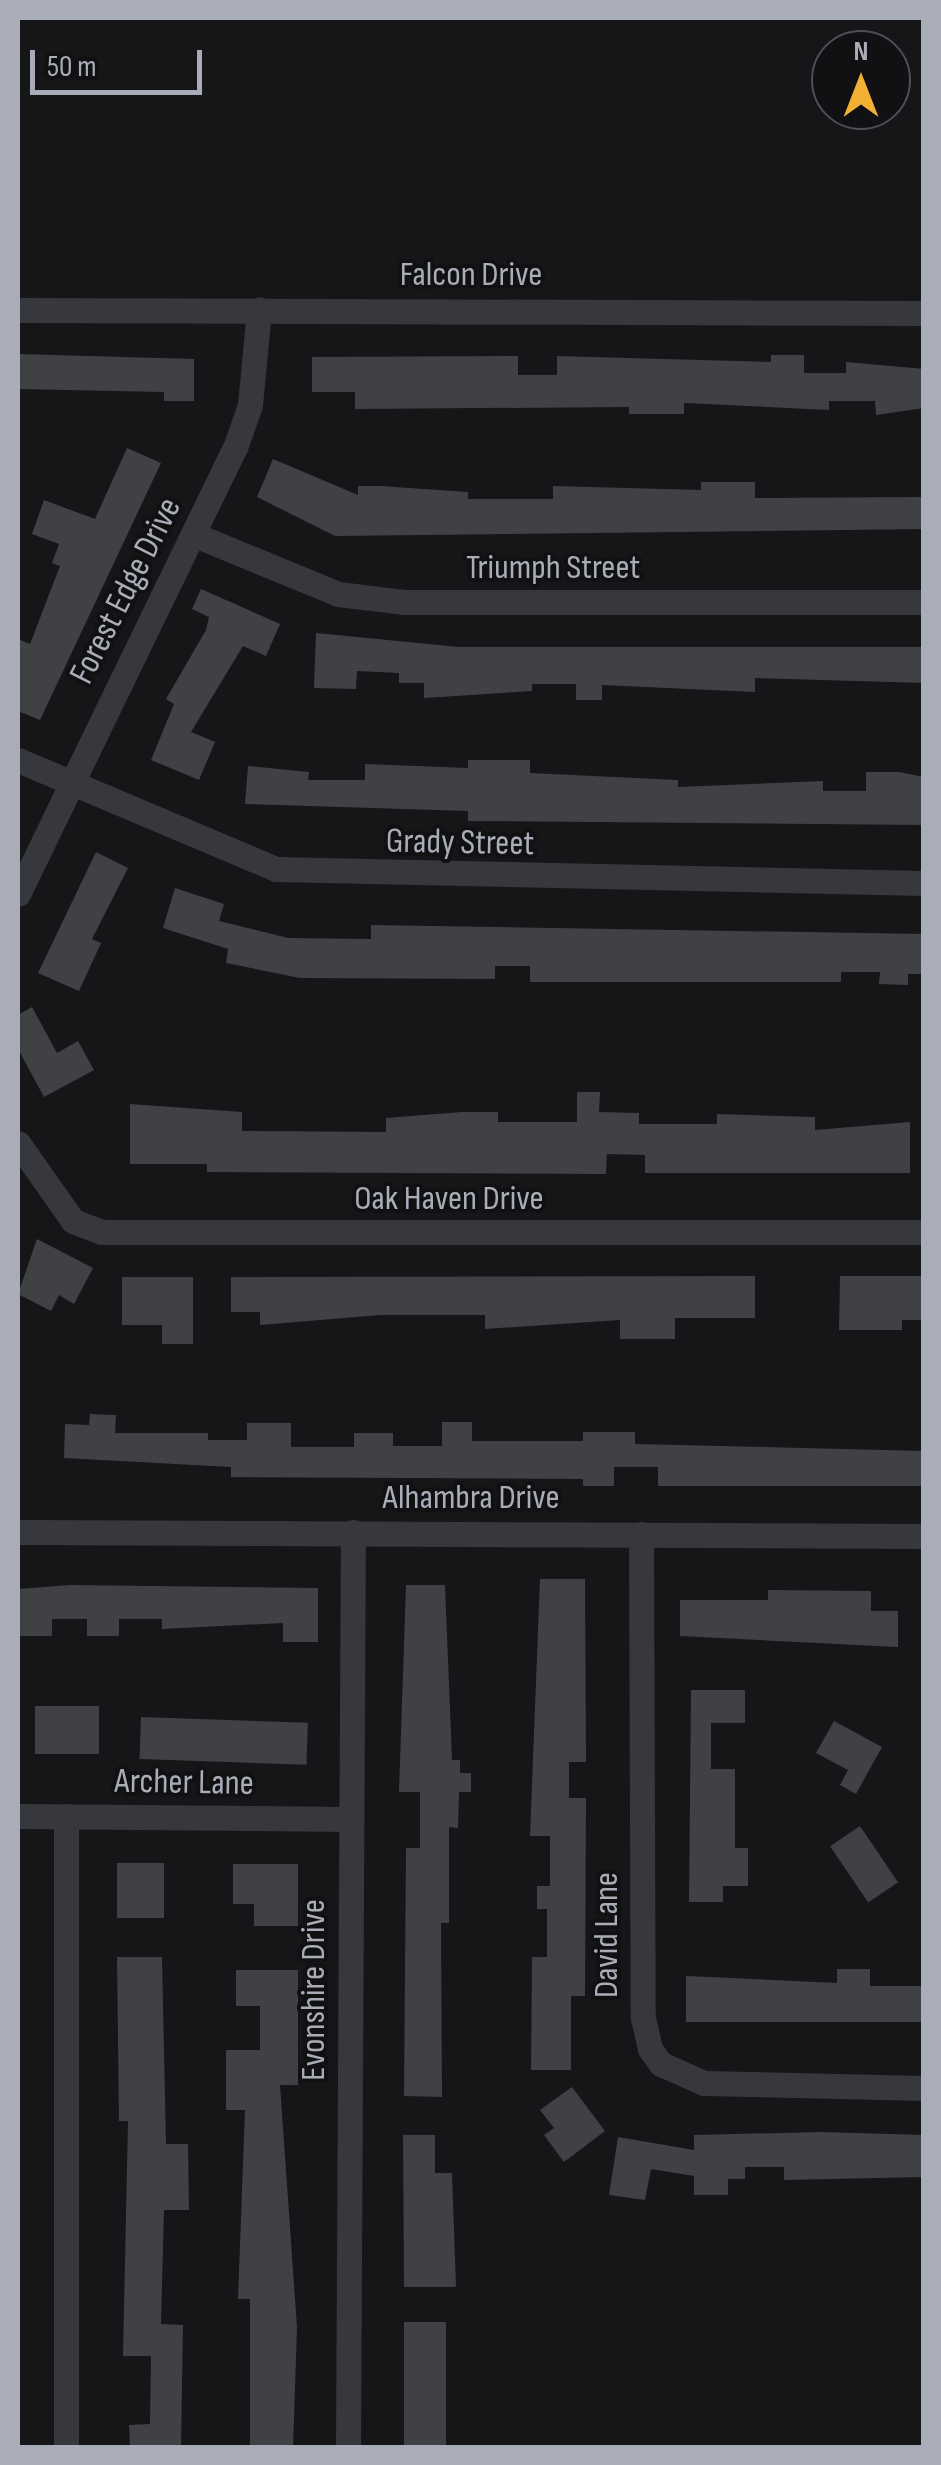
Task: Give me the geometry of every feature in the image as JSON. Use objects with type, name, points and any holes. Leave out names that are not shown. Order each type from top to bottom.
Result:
[{"type":"street","name":"Forest Edge Drive","points":[[18,894],[70,777],[196,535],[250,405],[259,309]]},
{"type":"street","name":"Falcon Drive","points":[[18,310],[924,313]]},
{"type":"street","name":"Triumph Street","points":[[196,535],[338,594],[404,602],[924,602]]},
{"type":"street","name":"Grady Street","points":[[18,760],[70,777],[276,869],[353,876],[924,883]]},
{"type":"street","name":"Oak Haven Drive","points":[[18,1143],[73,1221],[102,1232],[924,1232]]},
{"type":"street","name":"Alhambra Drive","points":[[18,1532],[924,1536]]},
{"type":"street","name":"Evonshire Drive","points":[[348,2448],[353,1532]]},
{"type":"street","name":"David Lane","points":[[641,1534],[642,2018],[650,2049],[661,2064],[704,2083],[924,2088]]},
{"type":"street","name":"Archer Lane","points":[[18,1816],[349,1819]]},
{"type":"street","points":[[66,1816],[66,2448]]},
{"type":"building","points":[[18,354],[194,359],[194,401],[164,401],[164,392],[18,389]]},
{"type":"building","points":[[771,355],[804,355],[804,373],[846,373],[846,362],[924,369],[924,408],[876,415],[875,401],[829,401],[829,410],[684,403],[684,414],[629,414],[629,407],[355,409],[355,392],[312,392],[312,357],[518,356],[518,375],[557,375],[557,356],[771,362]]},
{"type":"building","points":[[127,448],[161,463],[40,720],[18,711],[18,639],[30,644],[60,566],[52,563],[59,544],[32,534],[44,500],[95,519]]},
{"type":"building","points":[[273,459],[358,495],[358,486],[380,486],[468,492],[468,499],[553,499],[553,486],[701,490],[701,482],[755,482],[755,498],[924,497],[924,529],[335,536],[257,497]]},
{"type":"building","points":[[201,589],[280,624],[266,656],[243,646],[191,732],[215,742],[199,780],[151,760],[174,704],[166,699],[206,630],[209,617],[192,609]]},
{"type":"building","points":[[316,633],[459,647],[924,647],[924,683],[755,678],[755,692],[602,685],[602,700],[576,700],[576,684],[532,684],[532,691],[424,698],[424,683],[399,683],[399,673],[357,671],[356,689],[314,688]]},
{"type":"building","points":[[468,760],[530,760],[530,773],[678,780],[678,787],[823,781],[823,791],[866,791],[866,772],[899,772],[924,777],[924,825],[468,821],[468,811],[245,804],[248,766],[309,772],[308,780],[365,780],[365,764],[468,768]]},
{"type":"building","points":[[96,852],[128,868],[92,939],[101,943],[79,991],[38,973]]},
{"type":"building","points":[[175,888],[224,904],[219,921],[288,938],[371,939],[371,925],[924,934],[924,974],[908,974],[908,985],[879,984],[880,972],[841,972],[841,982],[530,982],[530,966],[495,966],[495,979],[300,978],[226,963],[228,949],[163,928]]},
{"type":"building","points":[[32,1007],[57,1053],[78,1041],[94,1070],[44,1097],[18,1049],[18,1015]]},
{"type":"building","points":[[577,1092],[600,1092],[599,1112],[639,1113],[639,1124],[717,1124],[717,1114],[815,1117],[815,1130],[910,1122],[910,1173],[645,1173],[645,1155],[607,1154],[606,1174],[207,1172],[207,1164],[130,1164],[130,1104],[242,1112],[242,1131],[386,1132],[386,1118],[462,1112],[498,1112],[498,1122],[577,1122]]},
{"type":"building","points":[[37,1239],[93,1268],[74,1304],[59,1295],[51,1311],[18,1294]]},
{"type":"building","points":[[755,1276],[755,1318],[675,1318],[675,1339],[620,1339],[620,1320],[485,1329],[485,1315],[380,1315],[260,1325],[260,1312],[231,1312],[231,1277]]},
{"type":"building","points":[[840,1276],[924,1276],[924,1320],[902,1320],[902,1330],[839,1330]]},
{"type":"building","points":[[122,1277],[193,1277],[193,1344],[162,1344],[162,1325],[122,1325]]},
{"type":"building","points":[[90,1414],[116,1415],[115,1433],[208,1433],[208,1440],[247,1440],[247,1423],[291,1423],[291,1447],[354,1447],[354,1433],[393,1433],[393,1446],[442,1446],[442,1422],[472,1422],[472,1441],[583,1441],[583,1432],[635,1432],[635,1444],[924,1451],[924,1486],[658,1486],[658,1467],[614,1467],[614,1486],[583,1486],[583,1479],[231,1477],[231,1467],[64,1458],[65,1424],[89,1425]]},
{"type":"building","points":[[540,1579],[585,1579],[586,1762],[569,1762],[569,1798],[586,1798],[585,1996],[571,1996],[571,2070],[531,2070],[532,1957],[547,1957],[547,1909],[537,1909],[537,1886],[550,1886],[550,1836],[530,1836]]},
{"type":"building","points":[[70,1585],[318,1588],[318,1642],[283,1642],[283,1623],[162,1629],[162,1619],[119,1619],[119,1636],[87,1636],[87,1619],[52,1619],[52,1636],[18,1636],[18,1589]]},
{"type":"building","points":[[406,1585],[445,1585],[452,1760],[460,1760],[460,1773],[471,1773],[471,1792],[459,1792],[458,1828],[449,1827],[449,1923],[441,1923],[442,2097],[404,2096],[406,1848],[420,1848],[420,1792],[399,1792]]},
{"type":"building","points":[[768,1590],[871,1591],[871,1611],[898,1611],[898,1647],[680,1636],[680,1600],[768,1600]]},
{"type":"building","points":[[691,1690],[745,1690],[745,1723],[711,1723],[711,1769],[735,1769],[735,1848],[748,1848],[748,1886],[723,1886],[723,1902],[689,1902]]},
{"type":"building","points":[[35,1706],[99,1706],[99,1754],[35,1754]]},
{"type":"building","points":[[141,1717],[308,1723],[306,1765],[140,1759]]},
{"type":"building","points":[[834,1721],[882,1747],[856,1794],[840,1785],[848,1770],[816,1753]]},
{"type":"building","points":[[860,1826],[898,1882],[868,1903],[830,1846]]},
{"type":"building","points":[[117,1863],[164,1863],[164,1918],[117,1918]]},
{"type":"building","points":[[233,1864],[298,1864],[298,1926],[254,1926],[254,1904],[233,1904]]},
{"type":"building","points":[[117,1957],[162,1957],[166,2144],[188,2144],[189,2210],[164,2210],[161,2324],[183,2325],[181,2448],[130,2448],[129,2425],[150,2424],[151,2356],[123,2356],[128,2121],[119,2121]]},
{"type":"building","points":[[837,1969],[870,1969],[870,1986],[924,1986],[924,2022],[686,2022],[686,1976],[837,1983]]},
{"type":"building","points":[[236,1970],[298,1970],[298,2085],[280,2085],[297,2327],[293,2448],[250,2448],[250,2299],[238,2299],[245,2110],[226,2110],[226,2050],[260,2050],[260,2006],[236,2006]]},
{"type":"building","points":[[572,2087],[605,2131],[564,2162],[544,2135],[554,2128],[540,2110]]},
{"type":"building","points":[[403,2135],[435,2135],[435,2173],[452,2173],[456,2287],[404,2287]]},
{"type":"building","points":[[694,2135],[924,2135],[924,2177],[784,2180],[784,2167],[745,2167],[745,2179],[728,2179],[728,2195],[694,2195],[694,2176],[651,2169],[645,2200],[609,2195],[618,2137],[694,2150]]},
{"type":"building","points":[[404,2322],[446,2322],[446,2448],[404,2448]]}]
